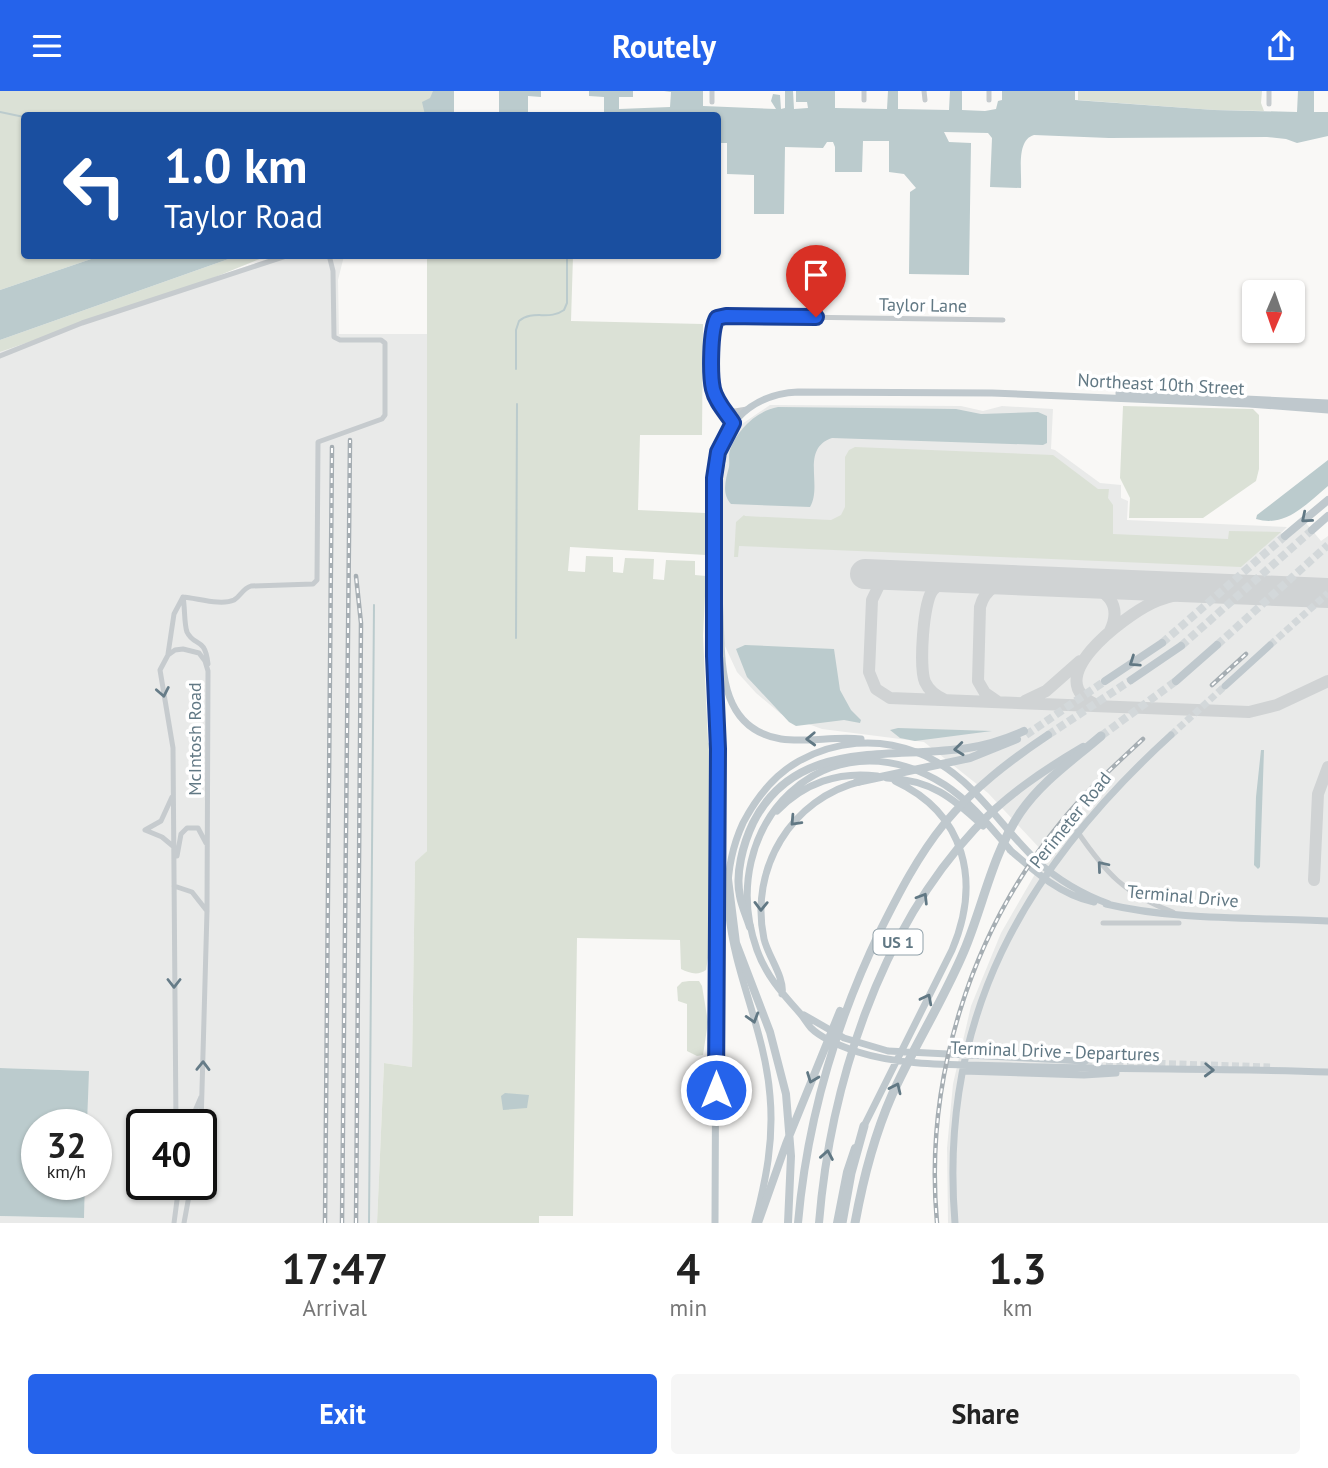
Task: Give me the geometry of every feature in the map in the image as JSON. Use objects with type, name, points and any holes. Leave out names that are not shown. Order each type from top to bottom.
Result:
[{"type":"highway","points":[[855,1223],[868,1162],[881,1123],[900,1079],[959,963],[1005,839],[1039,789],[1101,736]]},
{"type":"highway","points":[[839,1223],[864,1126]]},
{"type":"main road","points":[[1284,536],[1328,500]]},
{"type":"main road","points":[[1312,530],[1328,516]]},
{"type":"main road","points":[[1105,681],[1162,643]]},
{"type":"main road","points":[[1176,681],[1217,645]]},
{"type":"main road","points":[[1131,681],[1181,646]]},
{"type":"main road","points":[[750,927],[739,895],[744,846],[760,812],[786,782],[804,770],[835,759],[968,748],[1025,733],[980,755],[857,782]]},
{"type":"main road","name":"US 1","points":[[798,1223],[807,1156],[820,1091],[841,1023],[871,949],[906,881],[943,825],[989,778],[1048,735]]},
{"type":"main road","name":"US 1","points":[[819,1223],[828,1149],[845,1076],[873,997],[908,922],[954,853],[985,818],[1019,789],[1101,736]]},
{"type":"main road","points":[[728,879],[736,943],[774,1042],[782,1076],[791,1145],[788,1223]]},
{"type":"main road","points":[[756,1223],[852,979],[871,949]]},
{"type":"street","points":[[712,91],[712,102]]},
{"type":"street","points":[[864,91],[864,100]]},
{"type":"street","points":[[924,91],[925,100]]},
{"type":"street","points":[[989,91],[989,100]]},
{"type":"street","points":[[1269,91],[1269,104]]},
{"type":"street","points":[[0,356],[82,323],[277,259]]},
{"type":"street","points":[[183,597],[233,600],[245,588],[251,586],[313,584],[317,580],[318,442],[382,419],[385,415],[385,343],[381,340],[340,340],[334,337],[333,271],[330,259]]},
{"type":"street","name":"Taylor Lane","points":[[719,404],[713,388],[712,334],[717,318],[1003,320]]},
{"type":"street","name":"Northeast 10th Street","points":[[714,563],[714,468],[720,444],[733,423],[747,409],[764,399],[785,392],[1071,391],[1226,400],[1328,410]]},
{"type":"street","name":"Northeast 10th Street","points":[[992,393],[1328,403]]},
{"type":"street","points":[[1118,398],[1128,393]]},
{"type":"street","points":[[719,404],[731,411],[747,409]]},
{"type":"street","points":[[719,404],[733,423]]},
{"type":"street","points":[[714,563],[719,589],[720,637],[725,680],[732,702],[743,719],[758,731],[781,739],[848,738],[883,743],[924,755],[961,778],[1057,882]]},
{"type":"street","points":[[714,563],[718,749],[715,1223]]},
{"type":"street","points":[[168,655],[174,614],[183,597]]},
{"type":"street","points":[[183,597],[186,629],[188,634],[206,649],[208,671]]},
{"type":"street","points":[[1225,685],[1270,645]]},
{"type":"street","name":"McIntosh Road","points":[[176,1109],[173,748],[160,670],[168,655],[175,650],[192,650],[199,653],[208,671],[207,911],[202,1109]]},
{"type":"street","name":"Perimeter Road","points":[[955,1223],[954,1144],[963,1071],[976,1017],[1008,937],[1042,879],[1077,831],[1116,787],[1171,735]]},
{"type":"street","points":[[756,1223],[770,1154],[770,1096],[762,1047],[730,933],[727,911],[728,879],[733,851],[747,816],[759,796],[795,764],[823,750],[847,744],[883,743]]},
{"type":"street","points":[[782,994],[763,965],[750,927],[747,903],[748,869],[757,840],[778,803],[789,791],[823,770],[855,763],[893,765],[921,773],[953,790],[1012,852]]},
{"type":"street","points":[[769,820],[793,797],[826,779],[874,775],[909,787],[940,813],[963,857],[968,895],[958,935],[864,1126]]},
{"type":"street","points":[[782,994],[782,982],[768,954],[762,929],[761,896],[767,867],[779,841],[806,810],[833,792],[857,782],[877,778],[909,780],[928,785],[950,797],[1012,852]]},
{"type":"street","points":[[173,793],[161,821],[145,830],[162,837],[174,847]]},
{"type":"street","points":[[174,872],[179,840],[184,830],[191,826],[198,828],[207,846]]},
{"type":"street","points":[[1077,831],[1109,875],[1179,919]]},
{"type":"street","name":"Terminal Drive","points":[[1012,852],[1084,900],[1138,912],[1179,919],[1327,921]]},
{"type":"street","points":[[174,885],[192,892],[207,911]]},
{"type":"street","points":[[1103,923],[1179,919]]},
{"type":"street","name":"Terminal Drive - Departures","points":[[782,994],[816,1027],[858,1052],[897,1060],[1140,1070],[1328,1072]]},
{"type":"street","points":[[816,1027],[852,1042],[888,1051],[1085,1061]]},
{"type":"street","points":[[963,1071],[1084,1075],[1140,1070]]},
{"type":"street","points":[[196,1109],[203,1091]]},
{"type":"street","points":[[174,1223],[177,1200]]},
{"type":"street","points":[[187,1223],[188,1200]]},
{"type":"shaded area","points":[[0,91],[444,91],[443,112],[21,112],[21,259],[91,259],[0,290]]},
{"type":"shaded area","points":[[433,91],[454,91],[454,112],[424,112],[422,102],[430,98]]},
{"type":"shaded area","points":[[499,91],[541,91],[541,97],[528,96],[528,112],[499,112]]},
{"type":"shaded area","points":[[589,91],[633,91],[633,97],[619,97],[619,109],[670,107],[671,92],[664,91],[703,91],[703,106],[776,109],[771,101],[773,94],[780,95],[781,109],[785,108],[785,91],[793,91],[794,109],[808,108],[807,102],[796,102],[796,91],[835,91],[835,108],[887,109],[888,91],[898,91],[898,109],[949,110],[950,91],[962,91],[962,110],[985,111],[996,109],[998,101],[1002,100],[1002,91],[1075,91],[1075,100],[1214,110],[1297,112],[1298,91],[1314,91],[1314,112],[1328,112],[1328,136],[1297,143],[1267,137],[1109,138],[1034,135],[1028,138],[1022,149],[1021,188],[990,187],[992,138],[988,133],[944,132],[949,142],[971,143],[969,275],[909,274],[910,192],[916,188],[904,174],[889,172],[889,141],[863,141],[862,172],[835,172],[833,142],[827,142],[823,148],[785,147],[784,214],[754,214],[754,175],[727,174],[727,143],[721,143],[721,112],[604,112],[604,97],[589,96]]},
{"type":"shaded area","points":[[1078,91],[1262,91],[1261,103],[1264,111],[1078,100]]},
{"type":"shaded area","points":[[91,259],[229,259],[0,340],[0,290]]},
{"type":"shaded area","points":[[229,259],[260,259],[198,284],[0,352],[0,340]]},
{"type":"shaded area","points":[[267,259],[343,259],[338,280],[339,334],[428,334],[427,851],[415,863],[412,1067],[384,1063],[377,1223],[0,1223],[0,1216],[84,1218],[85,1200],[112,1200],[112,1109],[87,1109],[88,1071],[0,1068],[0,352]]},
{"type":"shaded area","points":[[427,259],[573,259],[571,321],[703,324],[702,435],[640,435],[638,510],[705,513],[706,555],[570,547],[568,571],[585,572],[586,556],[613,557],[613,572],[623,573],[625,558],[654,559],[653,579],[664,580],[666,560],[695,561],[695,575],[706,576],[703,636],[708,742],[715,753],[713,927],[706,970],[694,973],[681,969],[680,940],[577,938],[573,1216],[539,1216],[539,1223],[377,1223],[384,1063],[412,1067],[415,862],[427,851]]},
{"type":"shaded area","points":[[770,405],[961,406],[983,411],[1002,406],[1053,409],[1051,449],[1100,483],[1121,485],[1121,498],[1128,501],[1127,520],[1287,527],[1281,533],[1287,539],[1306,523],[1321,541],[1328,536],[1328,1223],[948,1223],[947,1148],[953,1084],[971,1006],[1001,933],[1046,855],[988,793],[924,742],[822,729],[781,714],[737,672],[724,644],[721,623],[722,479],[727,463],[724,461],[727,449],[742,424]]},
{"type":"shaded area","points":[[1123,406],[1253,409],[1259,415],[1259,469],[1256,481],[1203,518],[1129,518],[1130,498],[1120,478]]},
{"type":"shaded area","points":[[778,407],[956,409],[981,414],[1038,412],[1047,416],[1047,443],[832,438],[822,443],[814,459],[814,488],[810,507],[731,504],[725,486],[729,452],[733,443],[742,429],[755,417]]},
{"type":"shaded area","points":[[855,447],[1053,455],[1098,489],[1109,489],[1108,498],[1113,505],[1113,534],[1228,539],[1229,531],[1281,532],[1241,567],[739,546],[738,557],[734,557],[736,522],[744,515],[831,520],[841,515],[845,507],[845,457],[849,450]]},
{"type":"shaded area","points":[[1328,460],[1328,486],[1312,500],[1286,517],[1267,521],[1256,519],[1257,515]]},
{"type":"shaded area","points":[[745,645],[834,649],[840,690],[851,710],[861,720],[860,723],[844,720],[796,726],[789,722],[747,677],[736,649]]},
{"type":"shaded area","points":[[890,730],[992,731],[915,741],[900,738]]},
{"type":"shaded area","points":[[1261,750],[1264,750],[1258,869],[1254,865],[1256,797]]},
{"type":"shaded area","points":[[699,981],[702,986],[708,1022],[703,1055],[697,1056],[687,1051],[687,1004],[678,1001],[677,987],[682,982]]},
{"type":"shaded area","points":[[0,1068],[89,1071],[88,1109],[21,1109],[21,1200],[85,1200],[84,1218],[0,1216]]},
{"type":"shaded area","points":[[505,1093],[529,1095],[527,1108],[503,1110],[501,1096]]},
{"type":"waterway","points":[[0,112],[21,116]]},
{"type":"waterway","points":[[516,369],[516,330],[519,321],[530,316],[553,315],[564,310],[567,303],[567,259]]},
{"type":"waterway","points":[[516,638],[517,404]]},
{"type":"waterway","points":[[369,1223],[374,605]]},
{"type":"taxiway","points":[[884,575],[872,600],[869,672],[876,689],[890,698],[1249,712],[1277,705],[1328,681]]},
{"type":"taxiway","points":[[945,700],[933,693],[925,682],[922,663],[924,620],[933,590],[946,581],[963,578]]},
{"type":"taxiway","points":[[998,702],[985,693],[978,681],[980,607],[985,595],[994,587],[1018,580]]},
{"type":"taxiway","points":[[1082,583],[1098,589],[1110,599],[1114,613],[1110,631]]},
{"type":"taxiway","points":[[1099,706],[1082,695],[1076,681],[1091,650],[1106,635],[1152,603],[1186,593],[1221,589]]},
{"type":"taxiway","points":[[1025,701],[1046,691],[1080,661]]},
{"type":"taxiway","points":[[1314,880],[1318,794],[1328,767]]},
{"type":"runway","points":[[865,574],[1328,593]]},
{"type":"tunnel","points":[[1181,646],[1312,530]]},
{"type":"tunnel","points":[[1162,643],[1285,536]]},
{"type":"tunnel","points":[[1217,645],[1328,545]]},
{"type":"tunnel","points":[[1270,645],[1328,593]]},
{"type":"tunnel","points":[[1048,735],[1131,680]]},
{"type":"tunnel","points":[[1026,735],[1105,681]]},
{"type":"tunnel","points":[[1101,736],[1176,681]]},
{"type":"tunnel","points":[[1171,735],[1225,686]]},
{"type":"tunnel","points":[[1085,1061],[1270,1067]]},
{"type":"railway","points":[[342,1223],[350,440]]},
{"type":"railway","points":[[325,1223],[332,447]]},
{"type":"railway","points":[[356,576],[361,623],[356,1223]]},
{"type":"railway","points":[[1212,685],[1246,654]]},
{"type":"railway","points":[[937,1223],[935,1169],[938,1116],[960,1011],[978,960],[1001,911],[1029,865],[1061,822],[1143,739]]},
{"type":"route","points":[[716,1090],[718,749],[714,656],[714,468],[723,437],[733,423],[719,404],[713,388],[712,334],[717,318],[726,316],[816,317]]}]
